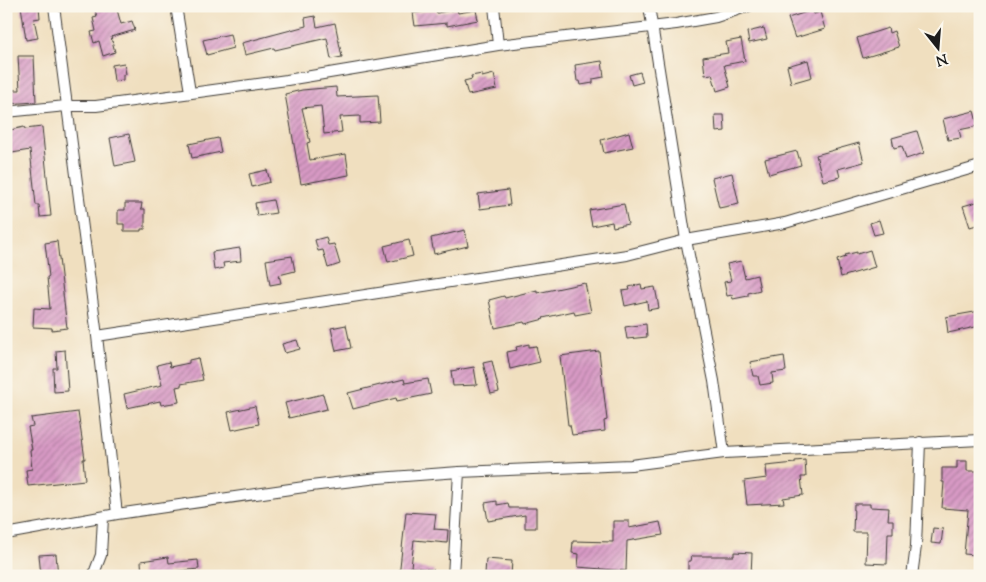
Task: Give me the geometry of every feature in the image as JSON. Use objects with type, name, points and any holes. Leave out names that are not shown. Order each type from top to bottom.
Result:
[{"type":"street","points":[[54,6],[97,336],[117,514]]},
{"type":"street","points":[[176,6],[190,92]]},
{"type":"street","points":[[494,6],[498,45]]},
{"type":"street","points":[[649,6],[686,240],[714,381],[724,453]]},
{"type":"street","points":[[6,112],[66,106],[96,106],[287,80],[498,45],[676,24],[716,17],[749,6]]},
{"type":"street","points":[[97,336],[627,255],[686,240],[785,223],[980,166]]},
{"type":"street","points":[[6,534],[117,514],[311,486],[459,472],[632,466],[724,453],[980,440]]},
{"type":"street","points":[[912,576],[916,546],[920,442]]},
{"type":"street","points":[[453,576],[459,472]]},
{"type":"street","points":[[93,576],[101,555],[102,518]]},
{"type":"building","points":[[21,6],[39,6],[40,18],[34,19],[38,38],[26,40]]},
{"type":"building","points":[[94,6],[116,6],[121,24],[132,21],[135,30],[111,37],[115,52],[103,56],[99,41],[94,43],[91,32],[96,31],[93,18],[97,17]]},
{"type":"building","points":[[457,9],[458,13],[476,10],[478,20],[447,26],[447,23],[415,26],[413,13],[436,10],[437,13]]},
{"type":"building","points":[[813,10],[814,14],[820,12],[825,29],[795,38],[788,18]]},
{"type":"building","points":[[315,16],[317,27],[335,23],[342,57],[331,59],[327,38],[245,55],[242,43],[306,26],[305,18]]},
{"type":"building","points":[[764,28],[767,39],[749,43],[747,32]]},
{"type":"building","points":[[888,28],[889,33],[894,31],[899,47],[863,58],[857,38]]},
{"type":"building","points":[[230,34],[233,48],[207,55],[203,40]]},
{"type":"building","points":[[741,39],[745,61],[724,65],[730,87],[717,91],[712,74],[705,75],[703,57],[728,53],[726,42]]},
{"type":"building","points":[[18,56],[34,56],[36,102],[6,104],[6,90],[20,90]]},
{"type":"building","points":[[808,60],[812,77],[791,83],[787,66]]},
{"type":"building","points":[[602,61],[604,77],[593,79],[593,83],[581,85],[580,81],[577,81],[575,65]]},
{"type":"building","points":[[124,63],[126,74],[123,75],[123,80],[114,81],[112,65]]},
{"type":"building","points":[[640,72],[643,82],[632,85],[629,75]]},
{"type":"building","points":[[482,74],[482,77],[494,74],[497,89],[468,95],[464,81],[472,79],[471,76]]},
{"type":"building","points":[[336,87],[337,97],[378,95],[380,122],[360,123],[360,116],[340,117],[342,132],[324,134],[321,106],[302,108],[310,142],[307,143],[310,160],[346,154],[349,175],[301,184],[285,94],[302,90]]},
{"type":"building","points":[[974,111],[978,126],[959,130],[961,138],[948,140],[943,119]]},
{"type":"building","points":[[715,115],[724,115],[725,131],[716,132]]},
{"type":"building","points":[[24,127],[25,129],[42,127],[51,216],[40,217],[39,205],[36,205],[30,150],[6,154],[6,131]]},
{"type":"building","points":[[917,131],[924,153],[906,159],[902,146],[894,148],[892,138]]},
{"type":"building","points":[[629,132],[633,147],[604,153],[601,140]]},
{"type":"building","points":[[129,134],[135,162],[115,166],[110,138]]},
{"type":"building","points":[[218,138],[221,152],[192,158],[189,144]]},
{"type":"building","points":[[859,143],[864,162],[838,169],[840,177],[823,181],[816,155]]},
{"type":"building","points":[[797,151],[801,165],[769,174],[765,159]]},
{"type":"building","points":[[267,170],[270,182],[252,187],[249,174]]},
{"type":"building","points":[[732,173],[739,204],[719,208],[712,178]]},
{"type":"building","points":[[508,190],[510,205],[480,209],[478,194]]},
{"type":"building","points":[[273,200],[276,213],[257,216],[255,203]]},
{"type":"building","points":[[980,201],[980,224],[970,227],[963,206]]},
{"type":"building","points":[[125,203],[142,203],[141,209],[145,209],[145,229],[141,229],[141,231],[124,231],[124,224],[118,224],[118,210],[125,210]]},
{"type":"building","points":[[624,204],[628,224],[613,227],[612,222],[592,226],[589,210]]},
{"type":"building","points":[[879,220],[883,233],[874,235],[870,223]]},
{"type":"building","points":[[465,230],[468,246],[434,254],[431,238]]},
{"type":"building","points":[[326,237],[328,245],[334,244],[340,264],[328,268],[323,250],[318,251],[315,240]]},
{"type":"building","points":[[409,240],[413,256],[388,262],[384,246]]},
{"type":"building","points":[[57,241],[67,328],[52,330],[52,328],[33,327],[34,308],[50,309],[45,243]]},
{"type":"building","points":[[240,248],[241,261],[223,263],[224,268],[214,270],[212,252]]},
{"type":"building","points":[[870,250],[875,267],[841,277],[837,260],[846,257],[845,255]]},
{"type":"building","points":[[292,256],[295,271],[279,275],[281,283],[270,285],[266,260]]},
{"type":"building","points":[[741,261],[745,278],[757,275],[760,290],[748,293],[748,296],[733,299],[732,295],[727,296],[724,282],[731,281],[727,264]]},
{"type":"building","points":[[585,283],[591,312],[575,315],[574,311],[525,324],[524,322],[495,328],[489,300]]},
{"type":"building","points":[[641,284],[642,289],[655,287],[659,308],[648,310],[647,301],[625,306],[622,291],[630,290],[629,287]]},
{"type":"building","points":[[980,311],[980,326],[948,333],[946,317]]},
{"type":"building","points":[[646,324],[647,337],[627,339],[625,327]]},
{"type":"building","points":[[346,325],[351,348],[336,351],[331,328]]},
{"type":"building","points":[[297,340],[300,349],[285,353],[282,344]]},
{"type":"building","points":[[529,344],[529,347],[536,346],[540,362],[510,369],[507,352],[517,350],[516,347]]},
{"type":"building","points":[[65,350],[68,391],[54,392],[53,368],[57,368],[56,351]]},
{"type":"building","points":[[599,351],[607,420],[604,421],[605,431],[572,435],[570,425],[568,425],[560,356]]},
{"type":"building","points":[[784,356],[786,371],[772,373],[773,383],[760,385],[758,376],[753,376],[750,362]]},
{"type":"building","points":[[198,358],[203,380],[181,384],[181,386],[176,387],[179,402],[161,405],[160,401],[127,408],[124,394],[162,385],[157,365],[169,362],[170,367],[189,363],[189,360]]},
{"type":"building","points":[[492,361],[499,392],[491,394],[483,363]]},
{"type":"building","points":[[474,367],[477,385],[453,386],[451,371]]},
{"type":"building","points":[[404,379],[405,383],[428,379],[431,394],[397,401],[396,398],[353,409],[348,393]]},
{"type":"building","points":[[323,394],[327,409],[289,418],[285,403]]},
{"type":"building","points":[[255,406],[259,424],[232,430],[228,412]]},
{"type":"building","points":[[78,412],[85,459],[83,459],[85,480],[28,486],[26,470],[32,469],[30,450],[32,450],[28,427],[33,426],[31,418]]},
{"type":"building","points":[[805,460],[806,477],[801,477],[803,495],[783,498],[784,503],[747,505],[744,481],[767,478],[766,466]]},
{"type":"building","points":[[957,461],[967,461],[967,471],[980,471],[980,517],[976,555],[964,554],[968,510],[942,508],[944,482],[942,482],[942,468],[957,468]]},
{"type":"building","points":[[497,501],[497,505],[508,503],[509,508],[536,508],[536,528],[525,528],[525,515],[488,521],[485,503]]},
{"type":"building","points":[[854,504],[870,504],[870,507],[889,508],[888,520],[893,520],[893,533],[888,533],[887,564],[866,563],[867,532],[853,532]]},
{"type":"building","points":[[406,512],[436,514],[434,529],[448,530],[447,543],[414,540],[411,567],[434,570],[434,576],[399,576]]},
{"type":"building","points":[[613,521],[629,521],[629,528],[660,522],[663,535],[627,541],[626,571],[578,567],[579,554],[572,553],[573,541],[613,542]]},
{"type":"building","points":[[933,528],[943,529],[941,544],[931,543]]},
{"type":"building","points":[[734,552],[752,553],[751,575],[688,576],[688,561],[691,561],[692,556],[734,556]]},
{"type":"building","points":[[56,554],[58,576],[41,576],[39,555]]},
{"type":"building","points":[[168,557],[169,563],[198,560],[199,569],[168,572],[169,576],[142,576],[141,561]]},
{"type":"building","points":[[486,559],[512,561],[511,575],[485,574]]}]
